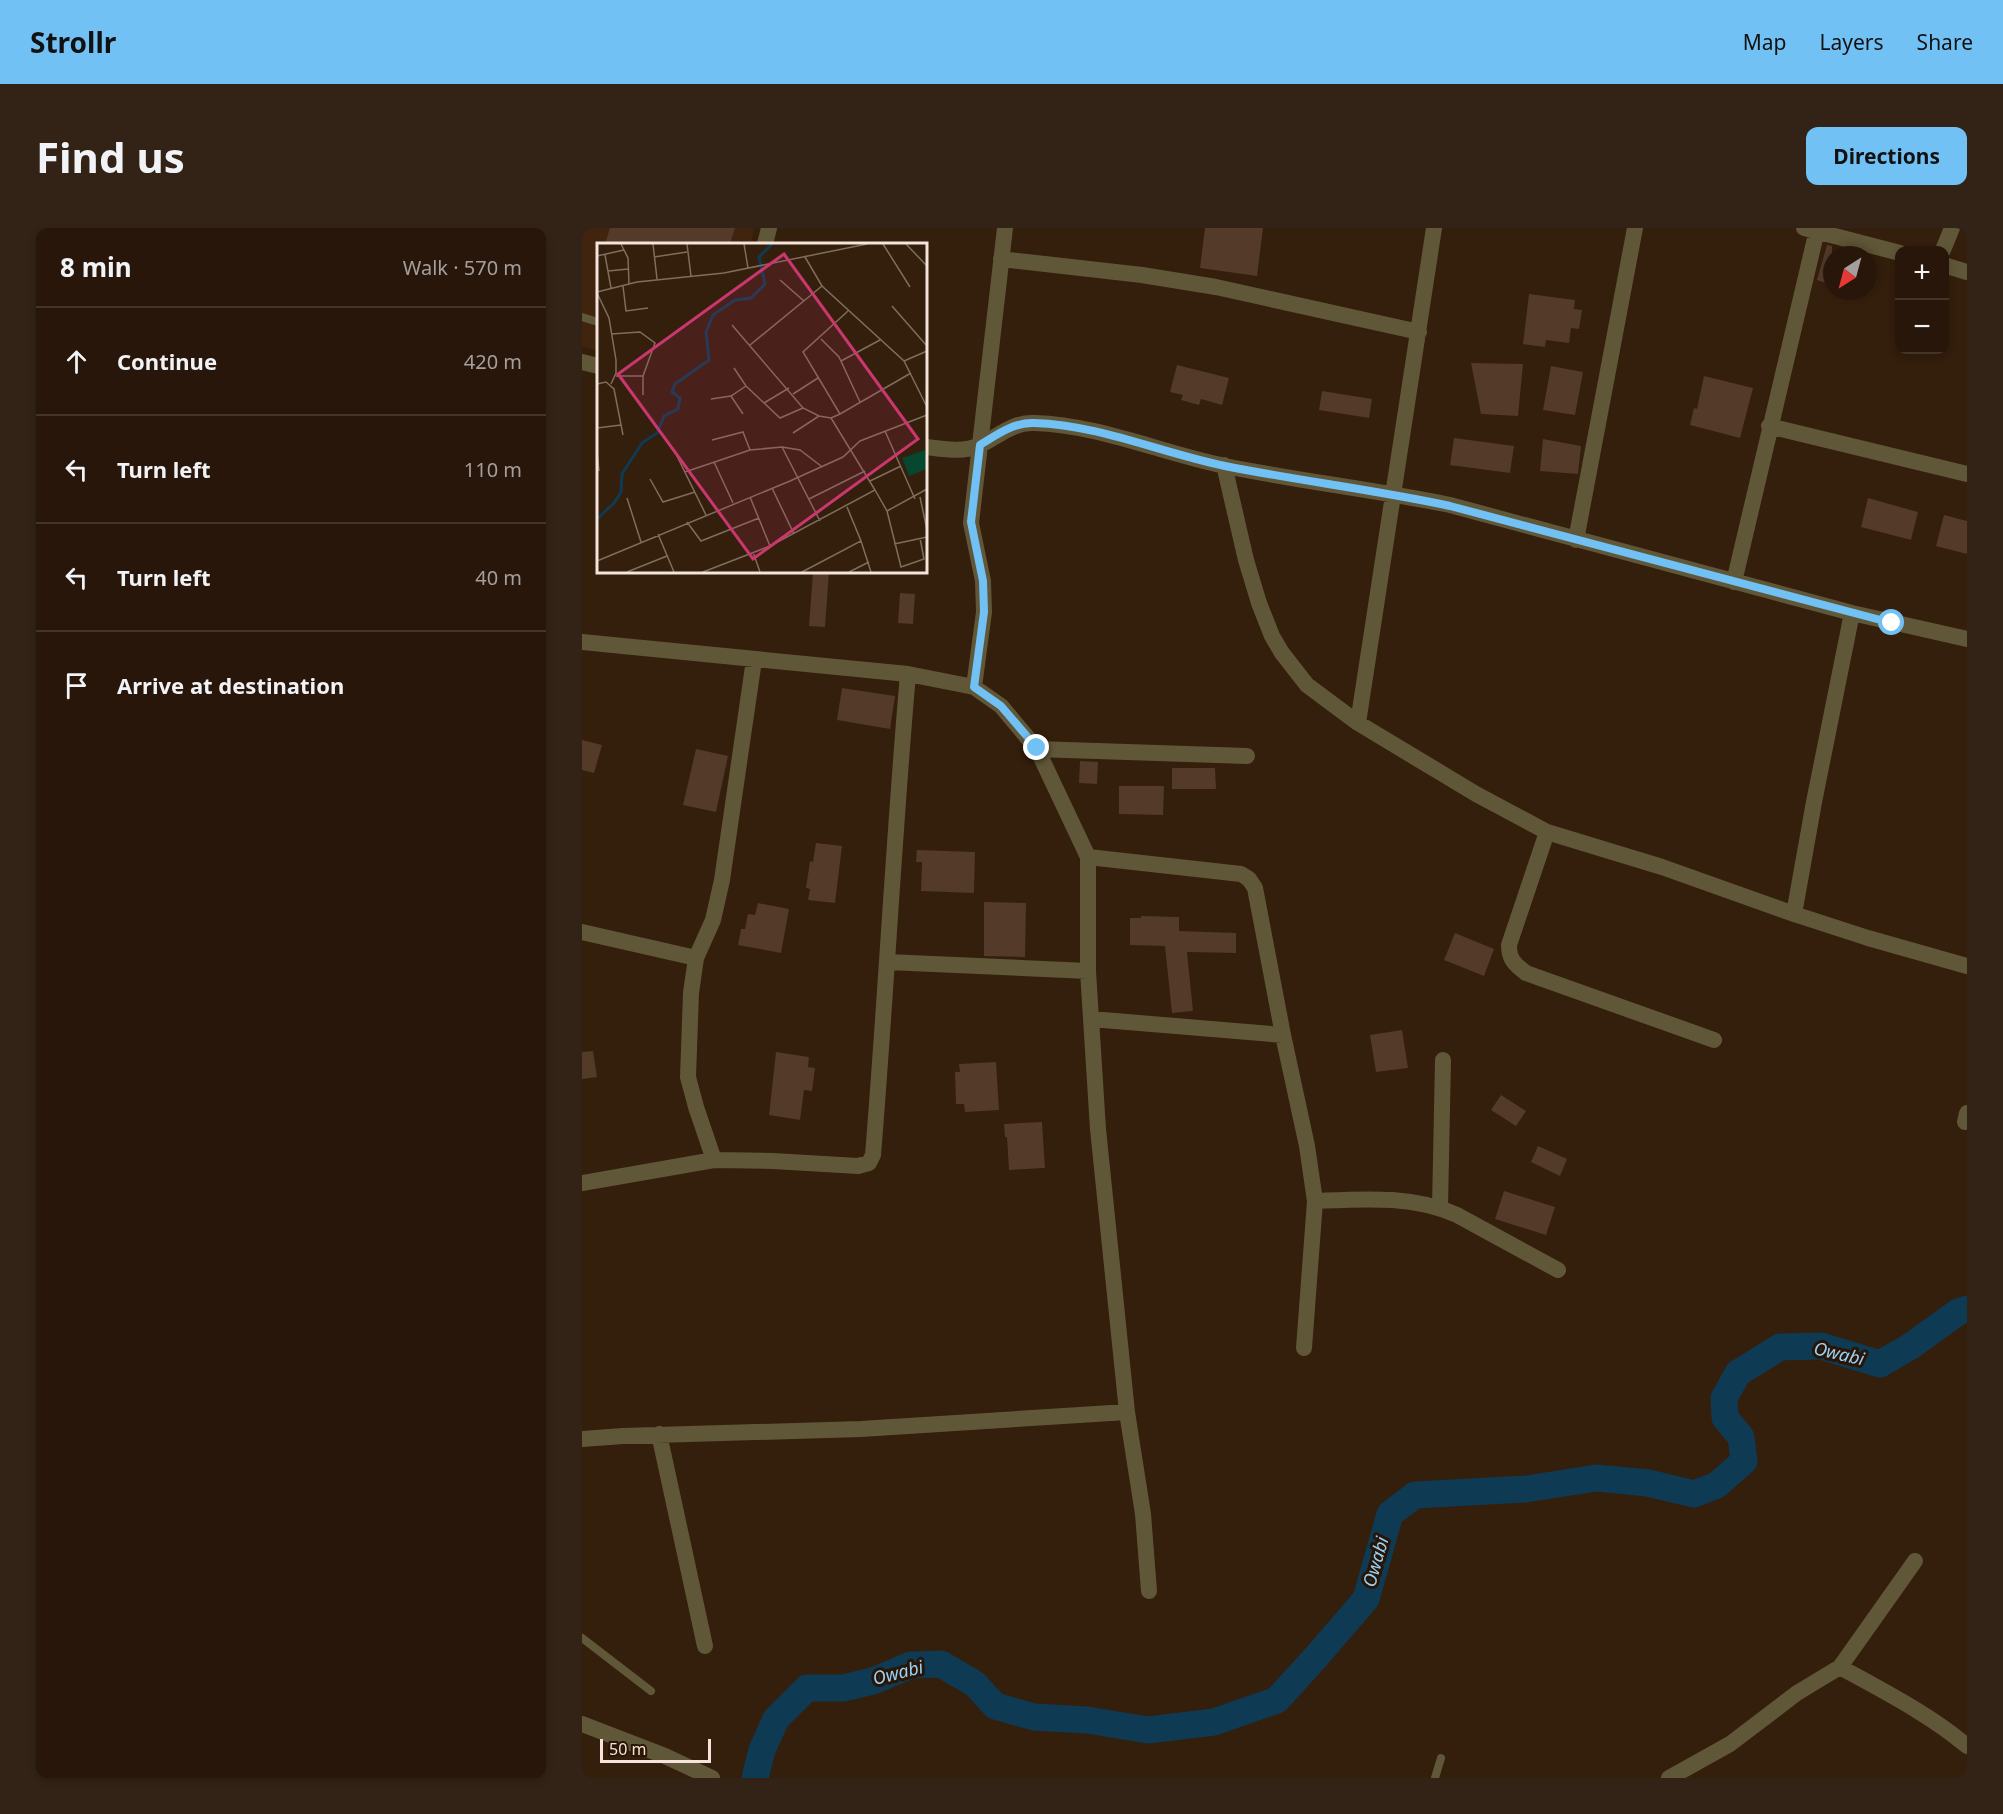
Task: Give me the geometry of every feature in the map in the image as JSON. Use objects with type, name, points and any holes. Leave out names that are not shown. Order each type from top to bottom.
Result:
[{"type":"street","points":[[765,243],[769,228]]},
{"type":"street","points":[[974,687],[984,612],[983,581],[971,522],[1005,228]]},
{"type":"street","points":[[1358,723],[1395,494],[1434,228]]},
{"type":"street","points":[[1576,540],[1635,228]]},
{"type":"street","points":[[1945,246],[1952,228]]},
{"type":"street","points":[[1734,582],[1810,229],[1895,252]]},
{"type":"street","points":[[1001,259],[1142,275],[1216,287],[1419,332]]},
{"type":"street","points":[[1949,267],[1967,272]]},
{"type":"street","points":[[582,362],[597,366]]},
{"type":"street","points":[[927,447],[964,450],[980,445],[1013,427],[1031,423],[1066,426],[1124,438],[1224,465],[1395,494],[1450,506],[1852,613],[1967,639]]},
{"type":"street","points":[[1769,426],[1967,474]]},
{"type":"street","points":[[1224,465],[1246,560],[1272,636],[1307,685],[1358,723],[1476,794],[1547,832],[1662,867],[1794,914],[1967,966]]},
{"type":"street","points":[[1794,914],[1852,613]]},
{"type":"street","points":[[582,642],[908,674],[974,687],[1001,706],[1037,748],[1088,857],[1088,971],[1098,1129],[1126,1412],[1143,1514],[1149,1591]]},
{"type":"street","points":[[714,1160],[688,1077],[691,993],[696,958],[713,920],[722,880],[754,660]]},
{"type":"street","points":[[582,1183],[714,1160],[858,1166],[869,1163],[873,1155],[888,962],[895,822],[908,674]]},
{"type":"street","points":[[1037,748],[1247,756]]},
{"type":"street","points":[[1547,832],[1509,945],[1509,956],[1512,962],[1526,973],[1714,1040]]},
{"type":"street","points":[[1088,857],[1241,874],[1250,879],[1255,888],[1307,1146],[1315,1201],[1305,1348]]},
{"type":"street","points":[[582,932],[696,958]]},
{"type":"street","points":[[888,962],[1088,971]]},
{"type":"street","points":[[1091,1019],[1283,1035]]},
{"type":"street","points":[[1440,1207],[1443,1060]]},
{"type":"street","points":[[1315,1201],[1380,1198],[1440,1207],[1558,1270]]},
{"type":"street","points":[[582,1439],[659,1434],[861,1429],[1126,1412]]},
{"type":"street","points":[[659,1434],[705,1647]]},
{"type":"street","points":[[1670,1778],[1730,1744],[1797,1693],[1840,1666],[1915,1560]]},
{"type":"street","points":[[1840,1666],[1927,1717],[1967,1746]]},
{"type":"street","points":[[582,1724],[665,1756],[712,1778]]},
{"type":"lane","points":[[582,317],[597,322]]},
{"type":"lane","points":[[582,1638],[651,1691]]},
{"type":"lane","points":[[1435,1778],[1441,1758]]},
{"type":"shaded area","points":[[582,228],[754,228],[751,243],[597,243],[597,351],[582,346]]},
{"type":"building","points":[[610,228],[735,228],[730,243],[605,243]]},
{"type":"building","points":[[1205,228],[1263,228],[1257,276],[1200,268]]},
{"type":"building","points":[[1823,259],[1823,282],[1817,280]]},
{"type":"building","points":[[1529,294],[1575,300],[1574,309],[1582,310],[1579,329],[1571,328],[1569,343],[1546,340],[1545,347],[1523,344]]},
{"type":"building","points":[[1471,363],[1523,364],[1518,416],[1481,414]]},
{"type":"building","points":[[1177,365],[1229,378],[1222,405],[1201,399],[1199,405],[1181,400],[1183,395],[1170,392]]},
{"type":"building","points":[[1551,366],[1583,372],[1575,415],[1543,410]]},
{"type":"building","points":[[1704,376],[1753,388],[1740,438],[1690,425],[1694,408],[1697,409]]},
{"type":"building","points":[[1322,391],[1372,399],[1369,418],[1319,410]]},
{"type":"building","points":[[1454,438],[1514,446],[1510,473],[1450,465]]},
{"type":"building","points":[[1543,439],[1581,446],[1578,474],[1540,471]]},
{"type":"building","points":[[1868,498],[1918,512],[1911,540],[1861,527]]},
{"type":"building","points":[[1944,515],[1967,521],[1967,554],[1936,546]]},
{"type":"building","points":[[813,573],[829,573],[825,627],[809,626]]},
{"type":"building","points":[[900,593],[915,594],[913,624],[898,623]]},
{"type":"building","points":[[842,688],[895,696],[890,729],[837,720]]},
{"type":"building","points":[[582,740],[602,745],[594,773],[582,770]]},
{"type":"building","points":[[696,749],[728,756],[716,812],[683,805]]},
{"type":"building","points":[[1080,761],[1098,762],[1097,784],[1079,783]]},
{"type":"building","points":[[1172,768],[1215,768],[1216,789],[1172,789]]},
{"type":"building","points":[[1119,786],[1164,786],[1163,815],[1119,814]]},
{"type":"building","points":[[816,843],[842,846],[835,903],[808,900],[810,889],[806,888],[810,861],[813,862]]},
{"type":"building","points":[[917,850],[975,852],[974,893],[921,891],[922,862],[916,862]]},
{"type":"building","points":[[984,902],[1026,903],[1025,957],[984,956]]},
{"type":"building","points":[[758,903],[789,909],[781,953],[738,945],[741,929],[745,929],[748,914],[755,915]]},
{"type":"building","points":[[1141,916],[1179,917],[1179,931],[1236,933],[1236,953],[1187,952],[1193,1011],[1172,1013],[1165,946],[1130,945],[1130,918],[1141,918]]},
{"type":"building","points":[[1455,933],[1494,949],[1484,976],[1444,960]]},
{"type":"building","points":[[1402,1030],[1408,1068],[1376,1072],[1370,1035]]},
{"type":"building","points":[[593,1051],[597,1077],[582,1079],[582,1052]]},
{"type":"building","points":[[776,1052],[809,1057],[808,1067],[815,1068],[812,1091],[804,1090],[800,1120],[769,1115]]},
{"type":"building","points":[[996,1062],[999,1110],[965,1112],[964,1104],[956,1104],[955,1072],[960,1072],[959,1064]]},
{"type":"building","points":[[1501,1095],[1526,1111],[1516,1126],[1491,1110]]},
{"type":"building","points":[[1042,1122],[1045,1168],[1009,1170],[1004,1124]]},
{"type":"building","points":[[1538,1146],[1567,1159],[1560,1176],[1531,1162]]},
{"type":"building","points":[[1504,1191],[1555,1207],[1546,1235],[1495,1219]]},
{"type":"waterway","name":"Owabi","points":[[755,1778],[762,1750],[776,1719],[807,1688],[843,1688],[873,1681],[911,1665],[941,1664],[975,1684],[995,1706],[1034,1717],[1087,1720],[1148,1730],[1214,1722],[1277,1700],[1366,1599],[1390,1514],[1415,1495],[1526,1489],[1596,1478],[1648,1483],[1694,1494],[1717,1485],[1744,1461],[1741,1437],[1725,1418],[1724,1398],[1738,1373],[1780,1347],[1821,1346],[1880,1364],[1911,1346],[1958,1312],[1967,1309]]},
{"type":"route","points":[[1037,748],[1001,706],[974,687],[984,612],[983,581],[971,522],[980,445],[1013,427],[1031,423],[1066,426],[1124,438],[1224,465],[1395,494],[1450,506],[1892,623]]}]
